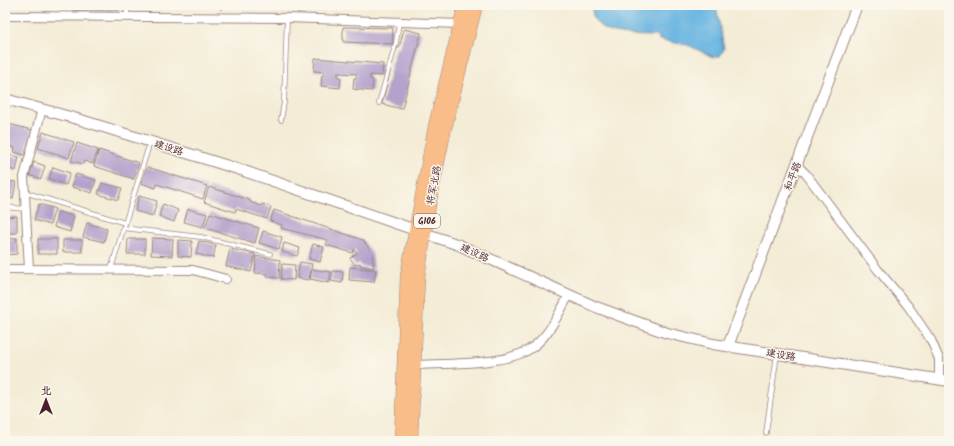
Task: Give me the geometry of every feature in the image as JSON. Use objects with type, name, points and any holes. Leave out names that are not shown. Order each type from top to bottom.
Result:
[{"type":"highway","name":"将军北路","points":[[411,441],[413,365],[420,231],[434,126],[465,5]]},
{"type":"highway","name":"将军北路","points":[[401,441],[407,276],[420,231],[444,128],[476,5]]},
{"type":"street","name":"和平路","points":[[728,346],[857,5]]},
{"type":"street","points":[[5,16],[287,18],[460,24]]},
{"type":"street","name":"建设路","points":[[5,99],[42,108],[150,142],[420,231],[459,245],[569,295],[644,326],[690,339],[728,346],[949,381]]},
{"type":"street","points":[[29,269],[24,177],[42,108]]},
{"type":"street","points":[[797,165],[806,174],[878,270],[912,311],[938,354],[939,379]]},
{"type":"street","points":[[5,269],[193,270],[226,279]]},
{"type":"street","points":[[413,365],[499,360],[525,352],[532,348],[546,334],[569,295]]},
{"type":"lane","points":[[127,5],[127,17]]},
{"type":"lane","points":[[281,120],[284,102],[287,18]]},
{"type":"lane","points":[[379,103],[396,43],[399,22]]},
{"type":"lane","points":[[110,270],[150,142]]},
{"type":"lane","points":[[24,192],[124,226],[201,238],[270,254]]},
{"type":"lane","points":[[5,207],[25,209]]},
{"type":"lane","points":[[766,433],[777,353]]},
{"type":"water","points":[[592,5],[716,5],[724,49],[720,56],[713,57],[688,45],[659,40],[659,36],[627,35],[606,30],[598,24],[593,16]]},
{"type":"building","points":[[72,5],[119,5],[119,10],[72,10]]},
{"type":"building","points":[[343,27],[393,28],[392,44],[343,42]]},
{"type":"building","points":[[404,29],[421,33],[402,109],[382,104],[396,48],[399,48]]},
{"type":"building","points":[[315,58],[383,64],[382,76],[370,75],[370,79],[373,80],[372,91],[353,89],[354,78],[356,78],[357,74],[338,73],[338,77],[341,77],[340,88],[321,86],[322,75],[325,75],[325,72],[314,71]]},
{"type":"building","points":[[5,123],[32,130],[25,155],[14,152],[15,148],[5,145]]},
{"type":"building","points":[[43,132],[74,142],[69,158],[38,148]]},
{"type":"building","points":[[77,143],[98,150],[93,164],[84,161],[83,164],[71,161]]},
{"type":"building","points":[[99,150],[139,163],[134,179],[94,166]]},
{"type":"building","points":[[5,154],[19,157],[16,171],[5,168]]},
{"type":"building","points":[[34,162],[45,166],[41,179],[29,175]]},
{"type":"building","points":[[53,167],[70,173],[66,185],[49,179]]},
{"type":"building","points":[[147,167],[207,186],[203,199],[157,184],[156,188],[141,183]]},
{"type":"building","points":[[76,174],[96,180],[92,193],[72,187]]},
{"type":"building","points":[[5,181],[16,182],[13,199],[5,198]]},
{"type":"building","points":[[102,183],[122,188],[118,200],[98,194]]},
{"type":"building","points":[[209,187],[250,200],[250,202],[261,206],[262,204],[271,207],[267,219],[236,209],[235,212],[204,202]]},
{"type":"building","points":[[139,196],[157,201],[153,216],[135,211]]},
{"type":"building","points":[[39,204],[55,209],[50,225],[34,220]]},
{"type":"building","points":[[163,204],[178,210],[174,222],[159,216]]},
{"type":"building","points":[[188,209],[207,214],[203,227],[184,222]]},
{"type":"building","points":[[274,210],[363,240],[372,253],[374,268],[361,266],[360,263],[355,265],[350,258],[357,253],[354,249],[353,253],[326,245],[328,240],[281,228],[282,225],[270,221]]},
{"type":"building","points":[[58,212],[74,216],[70,232],[54,227]]},
{"type":"building","points":[[210,213],[259,228],[255,243],[205,228]]},
{"type":"building","points":[[17,216],[17,233],[5,233],[5,217]]},
{"type":"building","points":[[87,223],[107,229],[104,242],[83,237]]},
{"type":"building","points":[[263,231],[282,237],[279,249],[259,243]]},
{"type":"building","points":[[17,238],[17,254],[5,255],[5,239]]},
{"type":"building","points":[[152,238],[173,239],[172,256],[151,255]]},
{"type":"building","points":[[38,239],[57,239],[57,254],[38,254]]},
{"type":"building","points":[[128,239],[145,239],[145,254],[127,254]]},
{"type":"building","points":[[63,240],[82,240],[82,252],[63,252]]},
{"type":"building","points":[[178,240],[192,241],[191,257],[178,256]]},
{"type":"building","points":[[199,241],[216,245],[213,258],[196,254]]},
{"type":"building","points":[[284,243],[300,248],[297,256],[282,252]]},
{"type":"building","points":[[313,244],[324,247],[320,262],[309,259]]},
{"type":"building","points":[[230,249],[255,254],[251,272],[226,266]]},
{"type":"building","points":[[256,256],[280,260],[279,278],[267,277],[268,274],[255,273]]},
{"type":"building","points":[[300,262],[312,264],[309,280],[297,278]]},
{"type":"building","points":[[282,264],[295,265],[294,280],[281,279]]},
{"type":"building","points":[[350,267],[376,270],[374,282],[349,280]]},
{"type":"building","points":[[312,269],[331,272],[329,283],[310,279]]},
{"type":"building","points":[[333,271],[343,272],[342,283],[331,281]]}]
